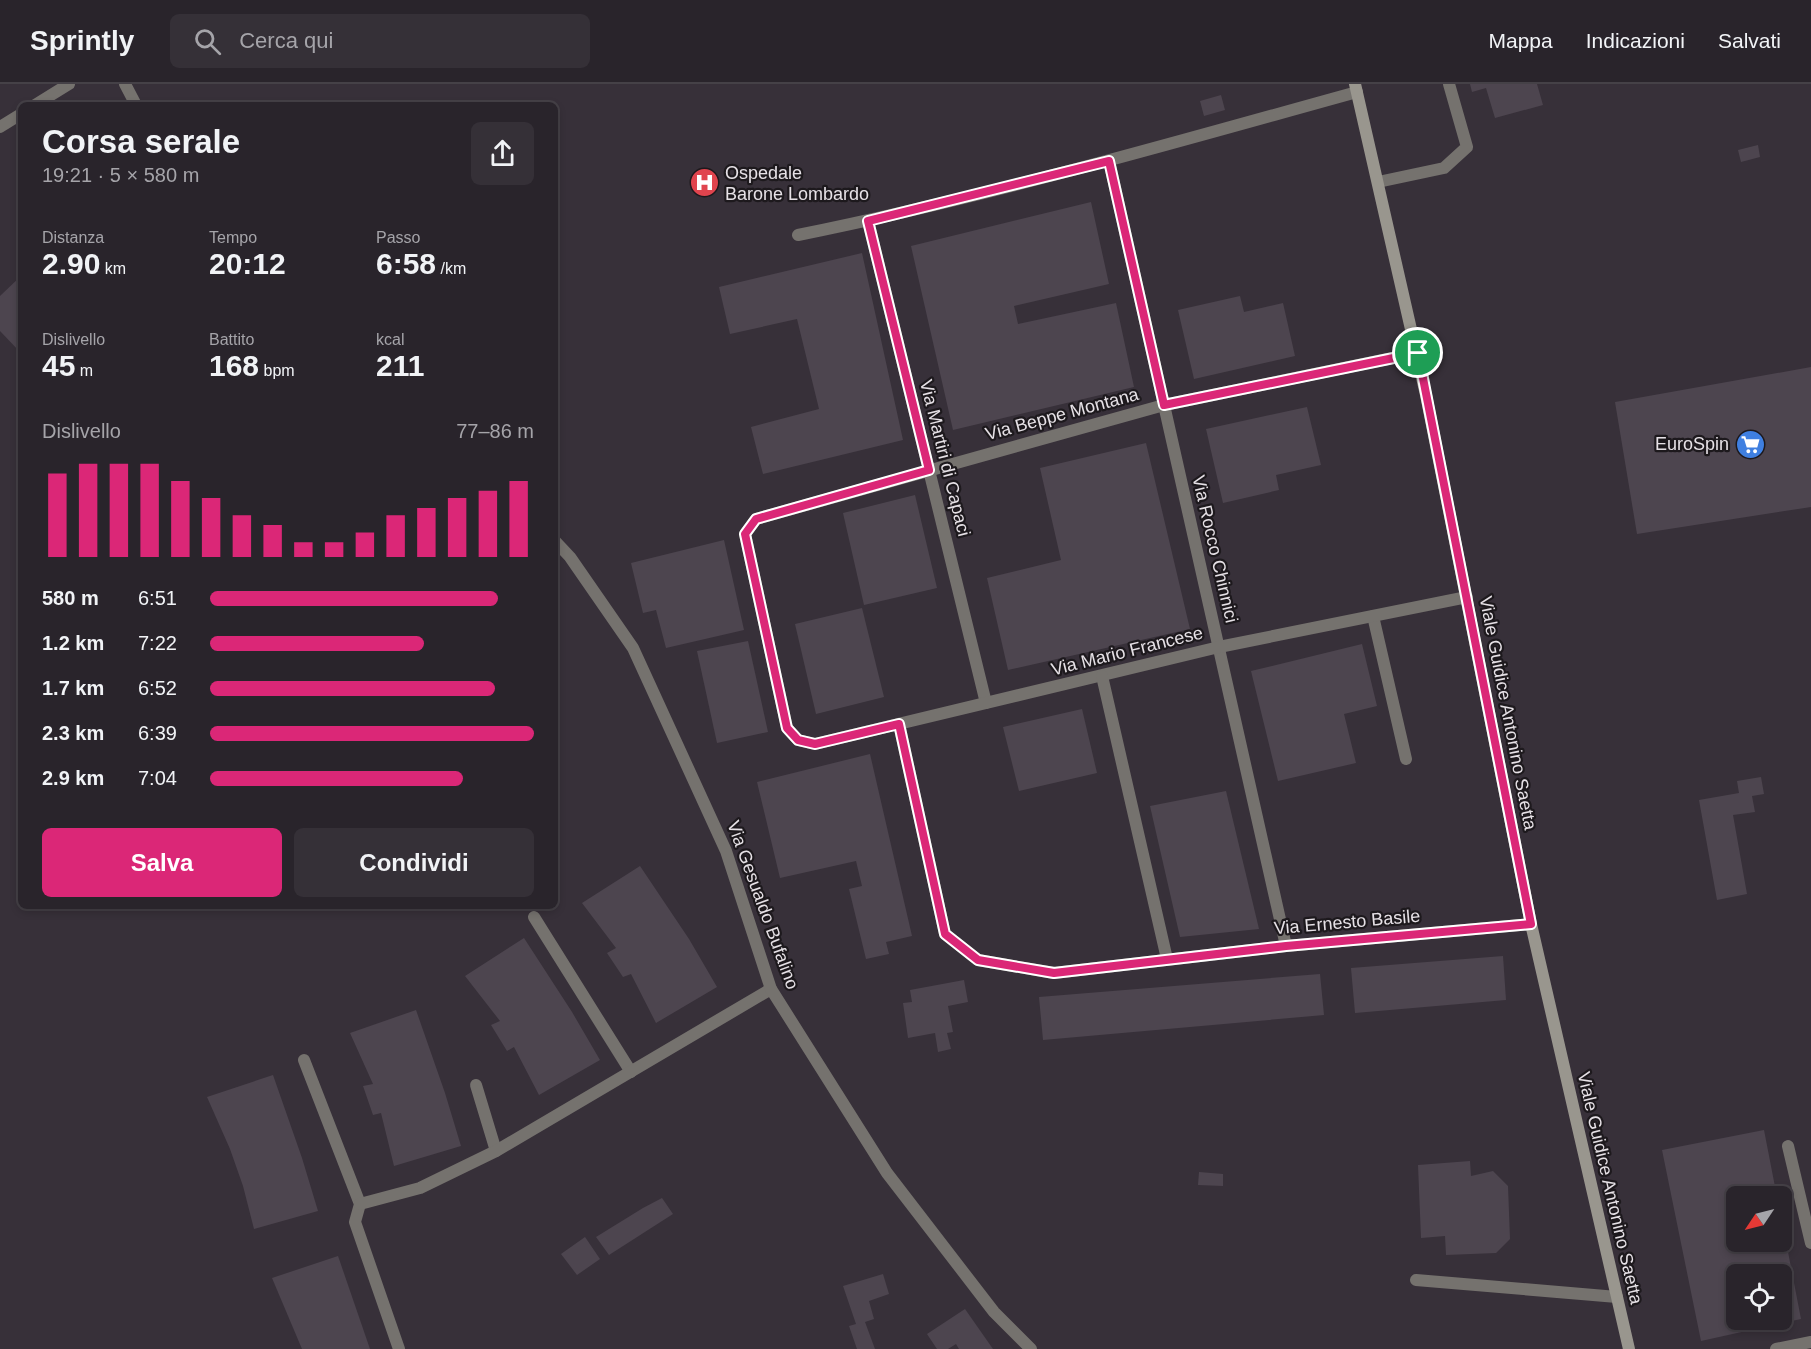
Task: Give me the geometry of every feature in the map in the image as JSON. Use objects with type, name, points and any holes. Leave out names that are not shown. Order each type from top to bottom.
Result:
[{"type":"main road","name":"Viale Guidice Antonino Saetta","points":[[1356,88],[1418,353],[1531,924],[1629,1349]]},
{"type":"street","points":[[40,102],[69,84]]},
{"type":"street","points":[[125,84],[134,102]]},
{"type":"street","points":[[1378,182],[1444,168],[1467,147],[1449,84]]},
{"type":"street","points":[[798,235],[868,221],[1109,161],[1356,88]]},
{"type":"street","points":[[0,127],[18,116]]},
{"type":"street","name":"Via Rocco Chinnici","points":[[1109,161],[1286,946]]},
{"type":"street","name":"Via Martiri di Capaci","points":[[868,221],[986,703]]},
{"type":"street","name":"Via Beppe Montana","points":[[798,740],[787,728],[745,534],[756,519],[1164,405],[1418,353]]},
{"type":"street","name":"Via Gesualdo Bufalino","points":[[558,544],[570,557],[633,648],[726,851],[771,989],[887,1173],[994,1312],[1030,1349]]},
{"type":"street","name":"Via Mario Francese","points":[[798,740],[815,744],[1219,647],[1467,597]]},
{"type":"street","points":[[1373,616],[1406,759]]},
{"type":"street","points":[[1102,675],[1167,959]]},
{"type":"street","name":"Via Ernesto Basile","points":[[899,724],[945,934],[978,960],[1054,973],[1286,946],[1531,924]]},
{"type":"street","points":[[534,917],[631,1072]]},
{"type":"street","points":[[360,1204],[420,1188],[496,1151],[771,989]]},
{"type":"street","points":[[304,1060],[360,1204],[355,1222],[399,1349]]},
{"type":"street","points":[[476,1085],[496,1151]]},
{"type":"street","points":[[1788,1146],[1811,1243]]},
{"type":"street","points":[[1416,1280],[1617,1297]]},
{"type":"street","points":[[1776,1349],[1811,1342]]},
{"type":"building","points":[[1470,84],[1537,84],[1543,105],[1495,118],[1486,88],[1472,92]]},
{"type":"building","points":[[1221,95],[1225,110],[1204,116],[1200,101]]},
{"type":"building","points":[[1758,145],[1760,157],[1741,162],[1738,150]]},
{"type":"building","points":[[1091,202],[1109,284],[1014,306],[1018,324],[1116,303],[1134,387],[953,430],[911,246]]},
{"type":"building","points":[[862,253],[903,440],[763,474],[751,427],[819,409],[797,319],[730,334],[719,287]]},
{"type":"building","points":[[18,279],[18,350],[0,331],[0,296]]},
{"type":"building","points":[[1240,296],[1244,312],[1283,303],[1295,356],[1194,379],[1178,310]]},
{"type":"building","points":[[1811,367],[1811,507],[1637,534],[1615,402]]},
{"type":"building","points":[[1307,407],[1321,465],[1276,475],[1279,490],[1223,503],[1206,429]]},
{"type":"building","points":[[1146,443],[1190,629],[1008,670],[987,578],[1061,560],[1040,468]]},
{"type":"building","points":[[915,495],[937,588],[864,605],[843,513]]},
{"type":"building","points":[[724,540],[744,630],[666,648],[656,610],[643,613],[631,563]]},
{"type":"building","points":[[862,608],[884,697],[816,714],[795,624]]},
{"type":"building","points":[[748,641],[768,732],[717,743],[697,651]]},
{"type":"building","points":[[1362,644],[1377,706],[1344,714],[1356,763],[1278,781],[1251,671]]},
{"type":"building","points":[[1082,709],[1097,773],[1019,791],[1003,727]]},
{"type":"building","points":[[870,754],[912,936],[886,942],[889,954],[866,959],[849,889],[862,886],[856,861],[780,878],[757,782]]},
{"type":"building","points":[[1761,777],[1764,794],[1752,796],[1755,812],[1733,815],[1747,894],[1717,900],[1699,800],[1739,793],[1737,781]]},
{"type":"building","points":[[1226,791],[1259,929],[1180,937],[1150,806]]},
{"type":"building","points":[[640,866],[689,939],[717,987],[656,1023],[631,974],[623,977],[607,953],[616,948],[582,903]]},
{"type":"building","points":[[524,938],[600,1060],[539,1095],[514,1047],[507,1051],[491,1025],[500,1021],[465,976]]},
{"type":"building","points":[[1503,956],[1506,1000],[1355,1013],[1351,968]]},
{"type":"building","points":[[1320,974],[1324,1015],[1043,1040],[1039,997]]},
{"type":"building","points":[[964,980],[968,1002],[948,1006],[953,1032],[947,1033],[951,1049],[938,1052],[935,1033],[908,1038],[903,1003],[912,1002],[910,990]]},
{"type":"building","points":[[416,1010],[461,1146],[394,1166],[381,1113],[373,1115],[363,1086],[373,1084],[350,1033]]},
{"type":"building","points":[[273,1075],[318,1211],[254,1229],[243,1186],[230,1149],[207,1097]]},
{"type":"building","points":[[1764,1130],[1775,1186],[1726,1186],[1726,1252],[1788,1252],[1790,1264],[1726,1264],[1726,1330],[1751,1330],[1701,1341],[1662,1150]]},
{"type":"building","points":[[1470,1161],[1471,1176],[1493,1171],[1508,1186],[1510,1239],[1496,1253],[1446,1255],[1445,1236],[1421,1238],[1418,1165]]},
{"type":"building","points":[[1199,1172],[1223,1174],[1223,1186],[1198,1185]]},
{"type":"building","points":[[662,1198],[673,1214],[609,1255],[596,1237]]},
{"type":"building","points":[[585,1237],[600,1259],[577,1275],[561,1254]]},
{"type":"building","points":[[338,1256],[370,1349],[302,1349],[272,1278]]},
{"type":"building","points":[[1792,1272],[1801,1319],[1792,1321]]},
{"type":"building","points":[[883,1274],[889,1294],[869,1301],[874,1319],[865,1322],[875,1349],[857,1349],[849,1326],[856,1324],[843,1286]]},
{"type":"building","points":[[965,1309],[993,1349],[959,1349],[956,1344],[948,1349],[937,1349],[927,1334]]},
{"type":"place","name":"Ospedale Barone Lombardo","points":[[704,183]]},
{"type":"place","name":"EuroSpin","points":[[1750,444]]},
{"type":"route","points":[[1109,161],[1164,405],[1418,353],[1531,924],[1286,946],[1054,973],[978,960],[945,934],[899,724],[815,744],[798,740],[787,728],[745,534],[756,519],[929,470],[868,221],[1109,161]]}]
